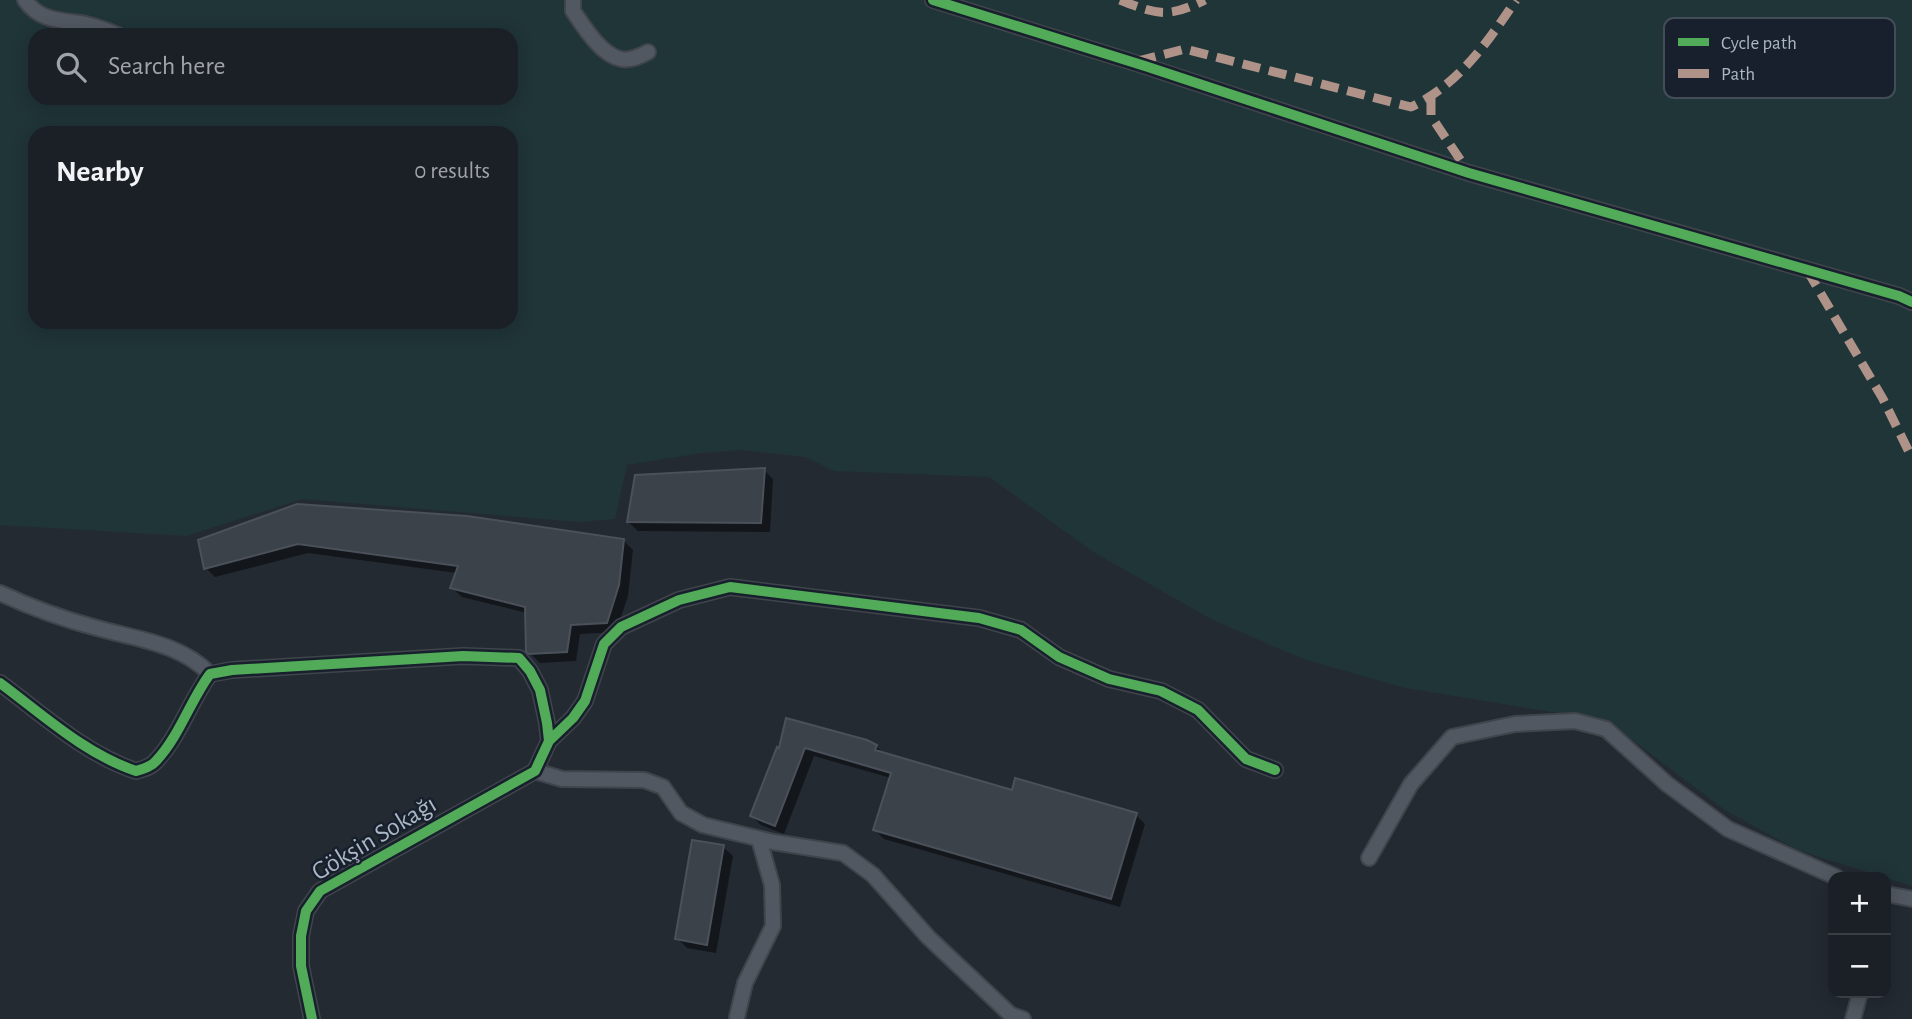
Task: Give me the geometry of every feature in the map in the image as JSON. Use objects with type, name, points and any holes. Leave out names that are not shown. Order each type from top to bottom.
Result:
[{"type":"street","points":[[25,0],[32,10],[44,17],[98,28]]},
{"type":"street","points":[[573,0],[573,11],[605,50],[620,59],[635,59],[648,52]]},
{"type":"street","points":[[933,0],[1145,66],[1469,173],[1899,296],[1912,303]]},
{"type":"street","points":[[1023,1019],[1011,1015],[928,937],[873,875],[843,853],[759,839],[703,825],[681,813],[663,787],[644,780],[562,779],[535,771],[549,741],[573,718],[584,701],[604,644],[621,627],[679,600],[730,587],[979,618],[1021,630],[1059,657],[1109,678],[1161,691],[1198,710],[1246,759],[1275,770]]},
{"type":"street","points":[[0,593],[36,610],[160,643],[201,664],[210,674]]},
{"type":"street","points":[[0,683],[85,745],[117,765],[136,771],[155,762],[171,741],[210,674],[232,670],[436,657],[509,656],[519,658],[540,690],[549,741]]},
{"type":"street","points":[[1369,858],[1411,784],[1451,737],[1515,724],[1575,721],[1606,729],[1667,784],[1728,829],[1828,873]]},
{"type":"street","name":"Gökşin Sokağı","points":[[313,1019],[301,966],[301,936],[306,911],[320,891],[535,771]]},
{"type":"street","points":[[737,1017],[746,983],[772,926],[772,885],[759,839]]},
{"type":"street","points":[[1891,897],[1912,899]]},
{"type":"street","points":[[1853,1019],[1859,998]]},
{"type":"green space","points":[[0,0],[1912,0],[1912,886],[1891,879],[1891,872],[1867,872],[1797,850],[1725,810],[1607,721],[1405,688],[1303,659],[1211,619],[1092,551],[989,477],[835,471],[805,457],[741,450],[702,453],[627,465],[615,519],[579,522],[303,499],[186,536],[0,525]]},
{"type":"building","points":[[765,468],[761,523],[627,522],[635,475]]},
{"type":"building","points":[[297,504],[467,516],[624,539],[619,585],[607,623],[571,625],[567,652],[529,654],[526,652],[525,607],[450,588],[458,566],[298,544],[204,569],[198,540]]},
{"type":"building","points":[[786,718],[867,740],[877,745],[875,750],[1012,790],[1015,778],[1137,813],[1111,899],[873,830],[891,773],[805,748],[775,826],[750,816],[777,747],[779,748]]},
{"type":"building","points":[[692,840],[724,845],[707,945],[675,939]]},
{"type":"marked path","points":[[1120,0],[1144,9],[1163,12],[1181,10],[1205,0]]},
{"type":"marked path","points":[[1138,61],[1185,49],[1411,107],[1444,87],[1471,61],[1516,0]]},
{"type":"marked path","points":[[1431,97],[1431,116],[1469,173]]},
{"type":"marked path","points":[[1807,270],[1883,399],[1912,458]]},
{"type":"cycle path","points":[[933,0],[1145,66],[1469,173],[1899,296],[1912,302]]},
{"type":"cycle path","points":[[549,741],[573,718],[585,701],[604,644],[621,627],[679,600],[730,587],[979,618],[1021,630],[1059,657],[1109,679],[1161,691],[1198,710],[1246,759],[1275,770]]},
{"type":"cycle path","points":[[0,683],[82,744],[117,764],[136,771],[152,765],[164,751],[210,674],[232,670],[463,656],[519,658],[540,690],[547,723],[549,741],[535,771],[320,891],[306,911],[301,936],[301,966],[312,1019]]}]
